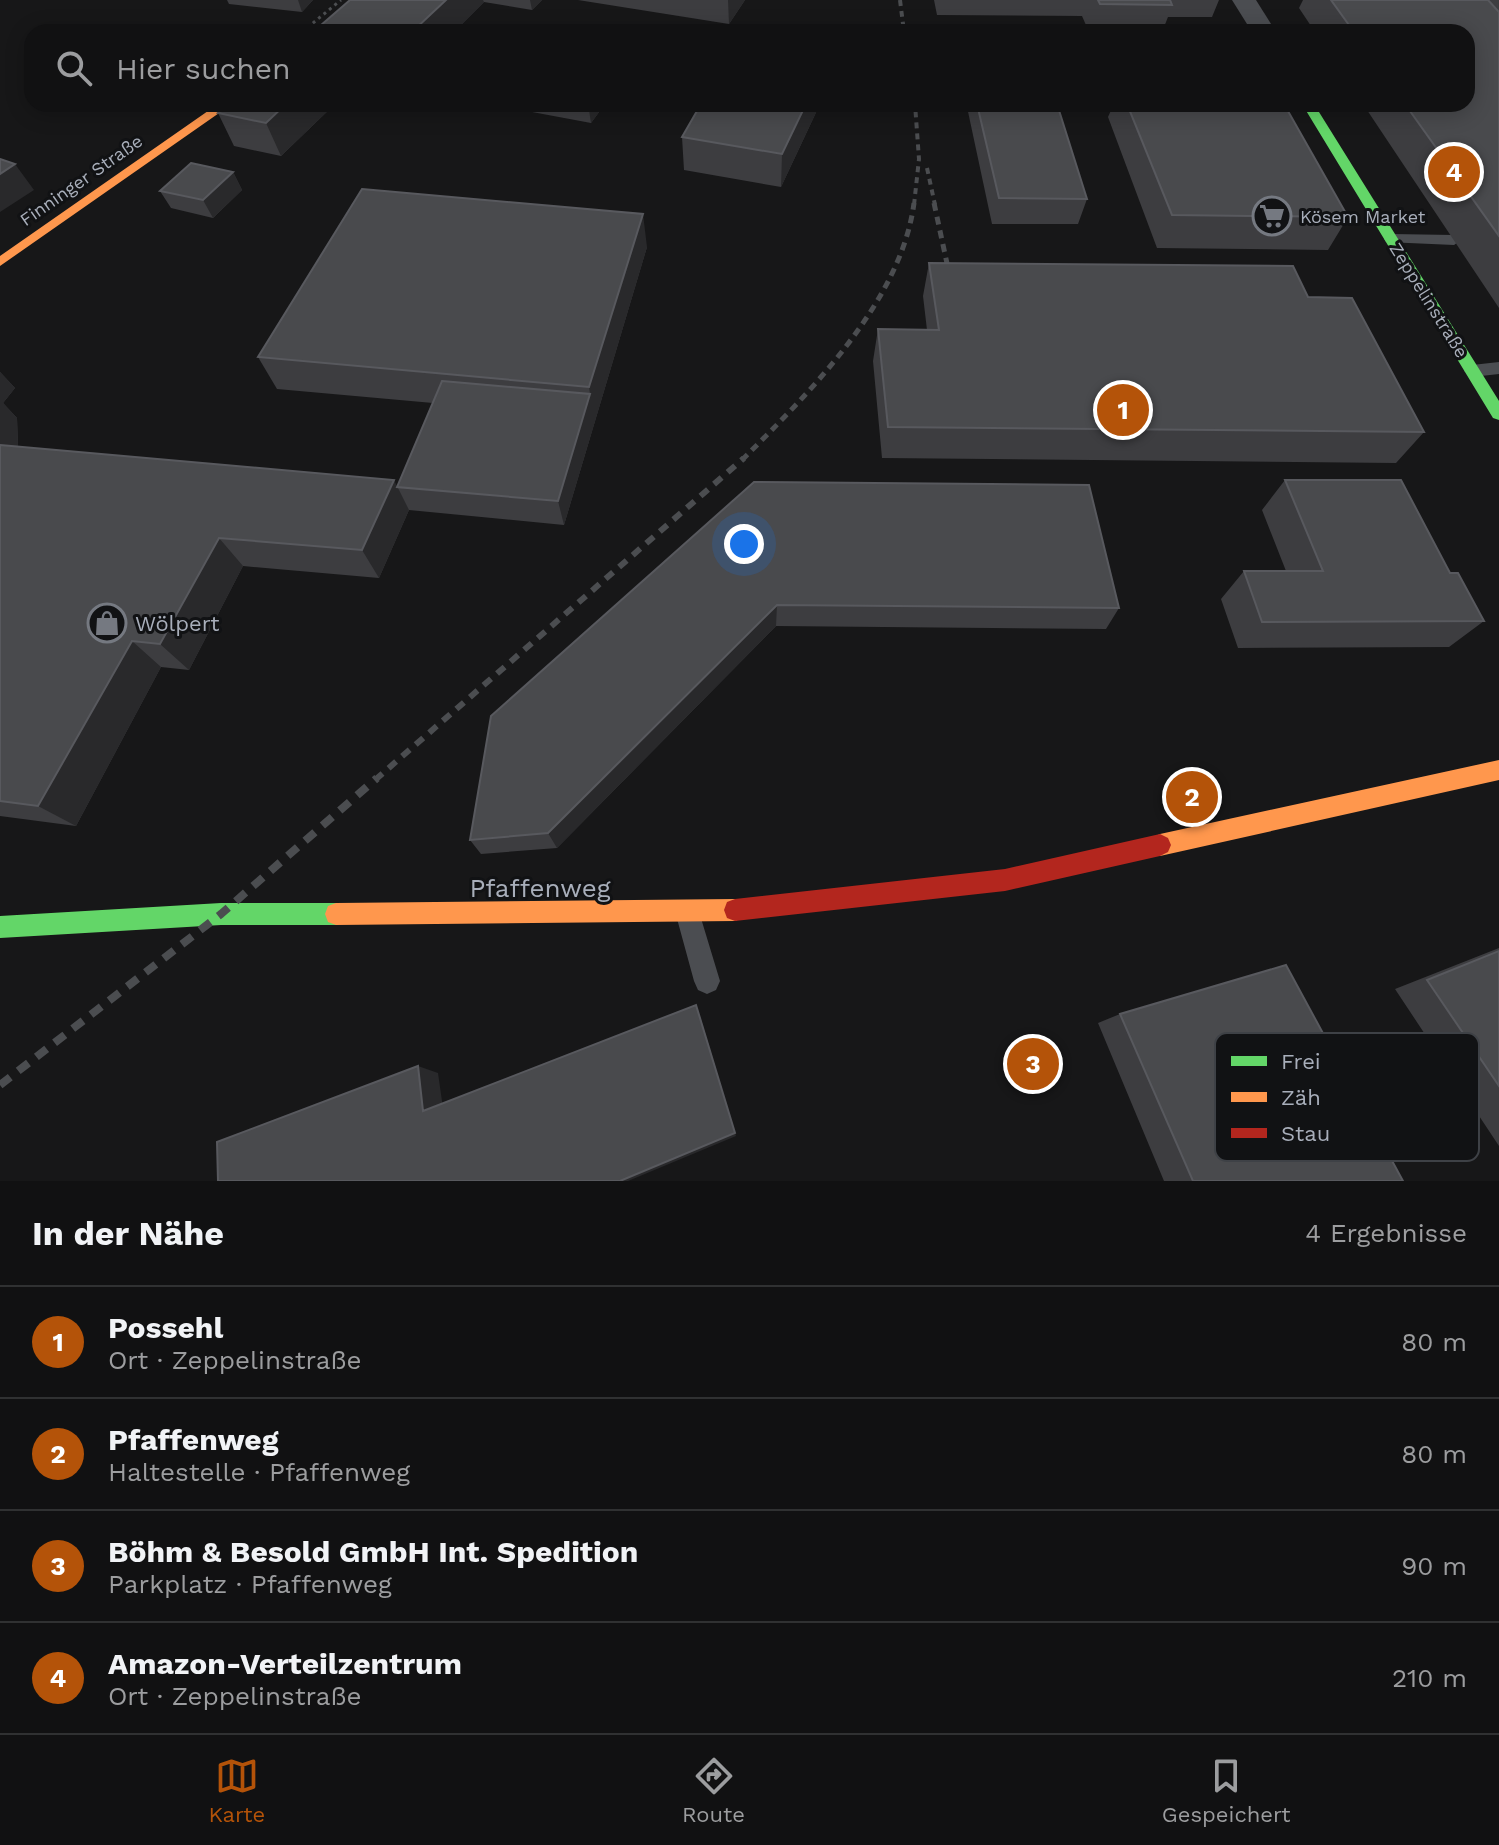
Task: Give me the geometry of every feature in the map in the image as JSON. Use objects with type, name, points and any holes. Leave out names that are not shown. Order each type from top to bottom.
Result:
[{"type":"street","points":[[1244,0],[1259,24]]},
{"type":"street","name":"Finninger Straße","points":[[0,262],[215,112]]},
{"type":"street","name":"Zeppelinstraße","points":[[1313,112],[1499,414]]},
{"type":"street","name":"Pfaffenweg","points":[[0,927],[221,914],[688,914],[1005,880],[1499,770]]},
{"type":"lane","points":[[1391,239],[1454,240]]},
{"type":"lane","points":[[1472,371],[1499,368]]},
{"type":"lane","points":[[688,914],[707,981]]},
{"type":"path","points":[[312,24],[341,0]]},
{"type":"building","points":[[350,0],[446,0],[420,24],[322,24]]},
{"type":"building","points":[[1098,0],[1170,0],[1172,5],[1100,4]]},
{"type":"building","points":[[1331,0],[1488,0],[1499,12],[1499,236],[1411,112],[1475,112],[1475,24],[1348,24]]},
{"type":"building","points":[[219,112],[278,112],[266,123]]},
{"type":"building","points":[[696,112],[802,112],[782,154],[682,137]]},
{"type":"building","points":[[979,112],[1060,112],[1087,199],[999,198]]},
{"type":"building","points":[[1130,112],[1289,112],[1348,217],[1172,215]]},
{"type":"building","points":[[0,159],[15,164],[0,174]]},
{"type":"building","points":[[191,163],[233,172],[203,200],[160,191]]},
{"type":"building","points":[[362,189],[643,214],[589,387],[258,357]]},
{"type":"building","points":[[929,263],[1293,266],[1308,297],[1352,298],[1424,432],[888,427],[878,329],[939,330]]},
{"type":"building","points":[[442,381],[590,394],[558,501],[397,487]]},
{"type":"building","name":"Wölpert","points":[[0,445],[394,480],[362,550],[219,538],[160,644],[132,641],[38,806],[0,801]]},
{"type":"building","points":[[1285,480],[1401,480],[1450,573],[1458,573],[1484,621],[1262,622],[1244,571],[1323,571]]},
{"type":"building","points":[[754,482],[1089,485],[1119,608],[777,605],[548,833],[470,840],[491,716]]},
{"type":"building","points":[[1499,951],[1499,1086],[1479,1057],[1479,1033],[1463,1033],[1427,980]]},
{"type":"building","points":[[1286,965],[1323,1033],[1215,1033],[1215,1161],[1392,1161],[1403,1181],[1193,1181],[1120,1014]]},
{"type":"building","points":[[696,1005],[735,1133],[620,1181],[218,1181],[217,1142],[418,1066],[423,1111]]},
{"type":"railway","points":[[900,0],[903,24]]},
{"type":"railway","points":[[914,205],[919,159],[916,112]]},
{"type":"railway","points":[[927,168],[935,205]]},
{"type":"railway","points":[[744,458],[822,375],[872,310],[906,240],[914,203]]},
{"type":"railway","points":[[934,203],[951,282]]},
{"type":"railway","points":[[375,780],[744,458]]},
{"type":"railway","points":[[0,1085],[221,914],[377,778]]},
{"type":"traffic: fast","points":[[1313,112],[1499,414]]},
{"type":"traffic: fast","points":[[0,927],[221,914],[336,914]]},
{"type":"traffic: slow","points":[[0,262],[215,112]]},
{"type":"traffic: slow","points":[[1160,845],[1499,770]]},
{"type":"traffic: slow","points":[[336,914],[735,910]]},
{"type":"traffic: jam","points":[[735,910],[1005,880],[1160,845]]},
{"type":"place","name":"Amazon-Verteilzentrum","points":[[1454,172]]},
{"type":"place","name":"Kösem Market","points":[[1272,216]]},
{"type":"place","name":"Possehl","points":[[1123,410]]},
{"type":"place","name":"Wölpert","points":[[107,623]]},
{"type":"place","name":"Pfaffenweg","points":[[1192,797]]},
{"type":"place","name":"Böhm & Besold GmbH Int. Spedition","points":[[1033,1064]]}]
